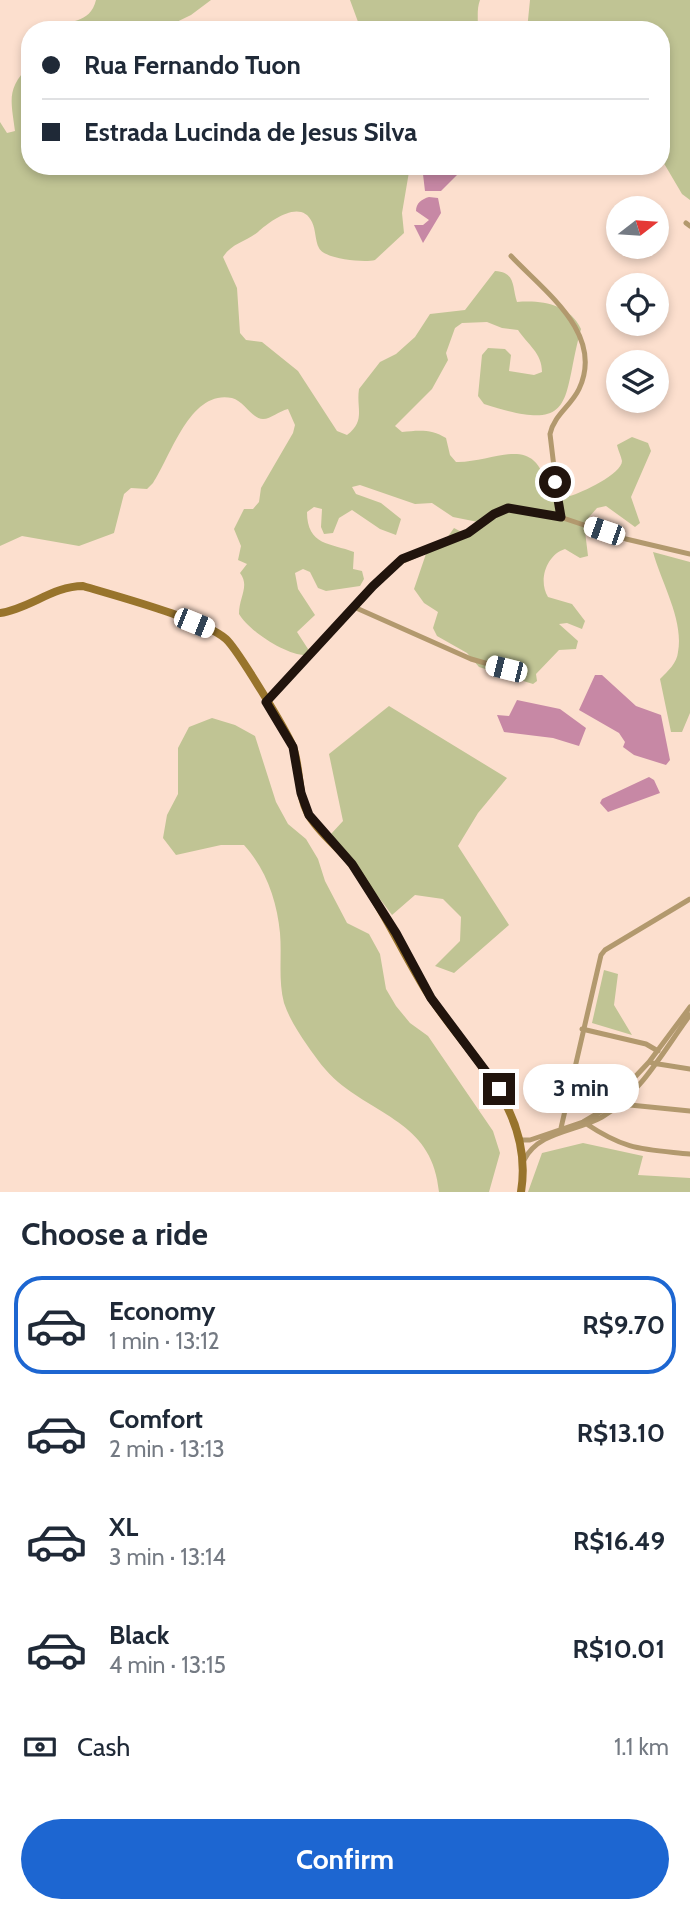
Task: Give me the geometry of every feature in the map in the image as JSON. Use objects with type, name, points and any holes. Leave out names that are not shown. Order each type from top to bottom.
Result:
[{"type":"main road","points":[[0,613],[75,586],[135,602],[218,633],[235,650],[293,747],[301,793],[309,815],[352,864],[396,933],[431,998],[492,1077],[506,1102],[520,1140],[524,1160],[522,1192]]},
{"type":"street","points":[[511,256],[573,323],[585,349],[585,371],[579,389],[554,421],[550,434],[561,517]]},
{"type":"street","points":[[266,702],[402,559],[468,533],[502,510],[514,508],[561,517],[626,539],[690,554]]},
{"type":"street","points":[[354,607],[471,659],[506,669]]},
{"type":"street","points":[[561,1128],[598,964],[605,950],[690,899]]},
{"type":"street","points":[[651,1063],[658,1051],[685,1022],[690,1007]]},
{"type":"street","points":[[524,1160],[530,1149],[539,1141],[585,1123],[616,1103],[690,1015]]},
{"type":"street","points":[[582,1030],[646,1044],[658,1051]]},
{"type":"street","points":[[651,1063],[690,1069]]},
{"type":"street","points":[[616,1103],[690,1111]]},
{"type":"street","points":[[520,1140],[530,1140],[561,1128],[585,1123],[616,1144],[690,1154]]},
{"type":"green space","points":[[96,0],[211,0],[179,21],[75,21],[84,18]]},
{"type":"green space","points":[[350,0],[480,0],[477,21],[358,21]]},
{"type":"green space","points":[[530,0],[690,0],[690,200],[682,194],[670,174],[670,21],[528,21]]},
{"type":"green space","points":[[21,75],[21,175],[408,175],[402,213],[404,233],[375,260],[345,259],[322,252],[312,222],[301,212],[285,214],[270,222],[223,257],[237,288],[240,333],[246,340],[262,342],[298,371],[337,431],[347,435],[353,430],[359,414],[359,389],[380,362],[396,354],[415,337],[430,314],[465,310],[495,271],[510,277],[517,302],[554,305],[576,321],[581,329],[567,392],[561,405],[551,413],[515,413],[484,404],[478,396],[482,355],[488,348],[505,349],[511,355],[509,371],[534,375],[542,372],[540,360],[518,330],[487,322],[462,323],[455,328],[446,353],[448,360],[432,389],[395,426],[402,432],[425,431],[446,438],[450,455],[456,462],[512,454],[523,455],[533,460],[541,471],[547,488],[565,490],[570,496],[615,472],[622,461],[617,445],[632,437],[648,443],[651,451],[631,497],[640,523],[635,527],[606,506],[597,508],[584,523],[588,556],[580,558],[565,549],[553,557],[546,569],[544,584],[548,597],[572,604],[585,621],[582,629],[567,623],[559,624],[578,641],[576,649],[559,650],[536,674],[537,681],[533,684],[479,667],[467,653],[437,636],[433,628],[438,612],[424,603],[414,589],[428,548],[444,542],[454,528],[469,536],[476,530],[478,522],[453,517],[432,503],[415,504],[360,485],[352,487],[356,494],[381,503],[401,519],[396,535],[380,529],[352,510],[339,518],[333,533],[324,534],[321,527],[322,509],[314,507],[307,512],[308,523],[316,537],[354,552],[353,569],[362,571],[364,579],[360,586],[326,591],[318,588],[310,572],[303,569],[295,573],[298,589],[315,615],[297,632],[308,649],[308,655],[290,652],[260,635],[239,614],[244,587],[240,573],[247,564],[238,560],[241,546],[234,529],[244,509],[253,509],[259,502],[261,488],[295,425],[288,409],[263,419],[232,398],[217,398],[204,404],[193,414],[153,483],[147,489],[131,488],[124,494],[114,533],[79,546],[22,536],[0,546],[0,122],[7,133],[15,131],[12,95]]},
{"type":"green space","points":[[653,552],[690,562],[690,713],[682,732],[671,732],[660,679],[676,660],[679,640],[675,614]]},
{"type":"green space","points":[[389,706],[507,778],[478,813],[458,846],[509,925],[454,973],[435,966],[460,941],[461,917],[443,899],[415,895],[392,915],[331,834],[343,821],[329,754]]},
{"type":"green space","points":[[212,718],[235,725],[255,736],[276,802],[288,824],[306,839],[318,859],[325,881],[347,923],[369,934],[380,954],[386,989],[396,1006],[410,1023],[428,1036],[493,1131],[500,1153],[489,1192],[439,1192],[435,1169],[427,1151],[415,1137],[402,1125],[338,1082],[310,1050],[284,1003],[280,933],[273,897],[258,864],[244,845],[221,845],[176,855],[163,838],[167,815],[178,794],[178,748],[189,727]]},
{"type":"green space","points":[[604,970],[618,974],[614,1005],[632,1035],[592,1023]]},
{"type":"green space","points":[[583,1143],[643,1156],[638,1175],[690,1178],[690,1192],[528,1192],[542,1153]]},
{"type":"shaded area","points":[[423,175],[457,175],[441,191],[425,191]]},
{"type":"shaded area","points":[[429,197],[438,198],[441,213],[423,243],[414,225],[423,225],[429,220],[416,211],[420,202]]},
{"type":"shaded area","points":[[595,675],[602,675],[636,706],[661,715],[670,760],[666,765],[634,755],[623,747],[625,742],[619,733],[579,710]]},
{"type":"shaded area","points":[[517,700],[560,709],[586,728],[579,746],[553,738],[504,732],[497,715],[509,716]]},
{"type":"shaded area","points":[[649,777],[654,780],[660,793],[608,812],[600,803],[602,799]]},
{"type":"route","points":[[499,1089],[423,986],[385,914],[352,864],[309,815],[301,793],[293,747],[266,702],[287,683],[373,586],[402,559],[468,533],[494,514],[508,508],[561,517],[555,482]]}]
